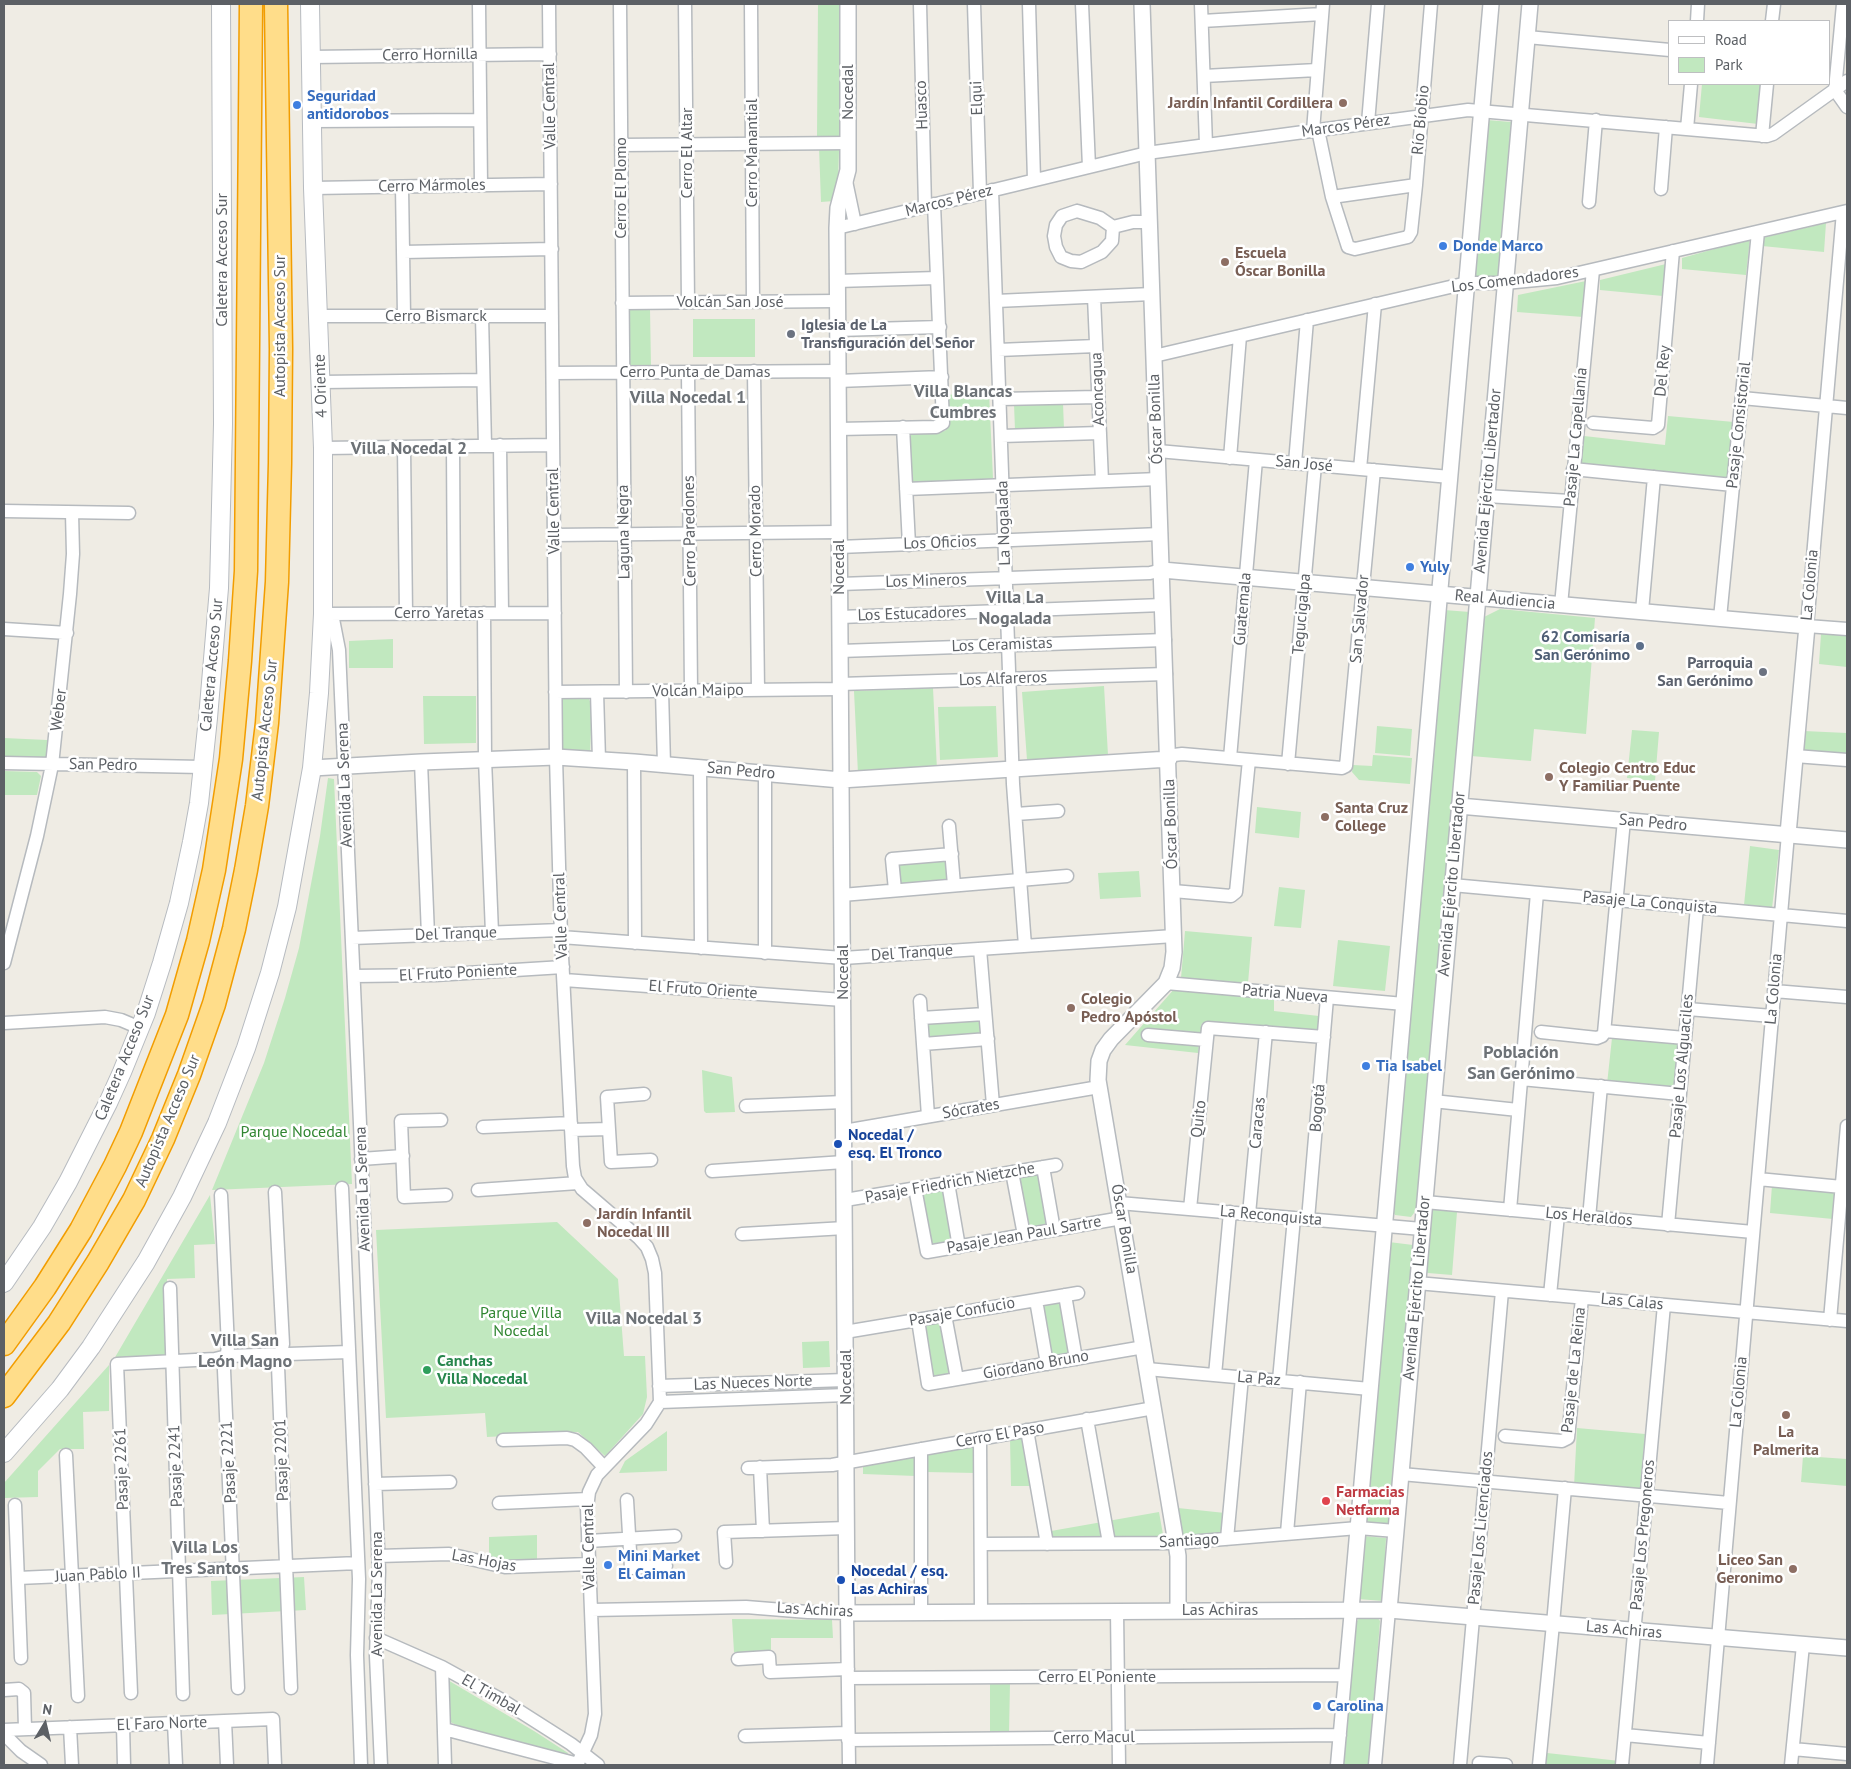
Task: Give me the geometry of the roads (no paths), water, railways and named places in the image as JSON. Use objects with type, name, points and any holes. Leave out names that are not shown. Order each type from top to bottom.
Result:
[{"type":"highway","name":"Autopista Acceso Sur","points":[[4,1344],[45,1287],[81,1230],[131,1132],[177,1015],[198,942],[214,870],[231,759],[246,580],[251,4]]},
{"type":"highway","name":"Autopista Acceso Sur","points":[[4,1396],[37,1354],[83,1287],[117,1230],[156,1156],[189,1075],[214,1004],[234,929],[245,878],[265,741],[272,674],[278,573],[281,349],[276,4]]},
{"type":"main road","name":"Caletera Acceso Sur","points":[[4,1283],[42,1227],[73,1174],[108,1104],[140,1028],[162,963],[179,903],[194,832],[216,633],[221,509],[221,4]]},
{"type":"main road","name":"4 Oriente","points":[[310,4],[311,121],[328,614],[312,768]]},
{"type":"main road","points":[[4,1453],[60,1389],[110,1321],[165,1229],[201,1160],[233,1085],[270,973],[290,891],[312,768]]},
{"type":"street","points":[[479,4],[481,185]]},
{"type":"street","name":"Valle Central","points":[[549,4],[556,758],[561,934],[574,1172],[578,1183]]},
{"type":"street","name":"Cerro El Plomo","points":[[620,4],[622,372]]},
{"type":"street","name":"Cerro El Altar","points":[[686,4],[688,302]]},
{"type":"street","name":"Cerro Manantial","points":[[751,4],[753,302]]},
{"type":"street","name":"Nocedal","points":[[848,4],[848,170],[838,208],[837,228],[848,1765]]},
{"type":"street","name":"Huasco","points":[[903,427],[936,427],[942,425],[944,420],[938,278],[930,206],[920,4]]},
{"type":"street","name":"Elqui","points":[[974,4],[986,192]]},
{"type":"street","points":[[1029,4],[1034,180]]},
{"type":"street","points":[[1082,4],[1089,167]]},
{"type":"street","name":"Óscar Bonilla","points":[[1142,4],[1169,759],[1174,960],[1166,983],[1107,1044],[1099,1062],[1099,1087],[1178,1556],[1178,1610]]},
{"type":"street","points":[[1201,4],[1206,145]]},
{"type":"street","points":[[1368,123],[1378,4]]},
{"type":"street","name":"Río Bíobio","points":[[1332,197],[1350,248],[1363,247],[1409,236],[1416,185],[1431,4]]},
{"type":"street","points":[[1337,1765],[1490,4]]},
{"type":"street","name":"Avenida Ejército Libertador","points":[[1375,1765],[1530,4]]},
{"type":"street","points":[[1697,20],[1698,4]]},
{"type":"street","points":[[1772,20],[1774,4]]},
{"type":"street","points":[[1843,4],[1835,90],[1847,107]]},
{"type":"street","points":[[1202,20],[1322,9],[1315,130],[1332,197],[1416,185]]},
{"type":"street","points":[[1527,37],[1668,50]]},
{"type":"street","name":"Cerro Hornilla","points":[[310,57],[550,54]]},
{"type":"street","points":[[1204,76],[1317,70]]},
{"type":"street","name":"Marcos Pérez","points":[[837,228],[1146,153],[1468,110],[1520,113],[1762,136],[1773,134],[1847,81]]},
{"type":"street","points":[[1687,129],[1691,85]]},
{"type":"street","points":[[1762,136],[1767,85]]},
{"type":"street","points":[[311,121],[480,120]]},
{"type":"street","points":[[1589,202],[1596,120]]},
{"type":"street","points":[[1661,189],[1666,127]]},
{"type":"street","points":[[621,145],[848,143]]},
{"type":"street","name":"Nocedal","points":[[846,181],[855,224]]},
{"type":"street","name":"Cerro Mármoles","points":[[313,188],[551,184]]},
{"type":"street","points":[[402,187],[404,316]]},
{"type":"street","name":"La Nogalada","points":[[986,192],[996,301],[1013,769],[1025,946]]},
{"type":"street","name":"Los Comendadores","points":[[1154,356],[1467,283],[1505,283],[1557,278],[1845,211]]},
{"type":"street","name":"La Colonia","points":[[1707,1765],[1774,991],[1845,211]]},
{"type":"street","points":[[1113,227],[1112,241],[1102,252],[1087,260],[1081,262],[1071,261],[1061,257],[1056,247],[1054,236],[1056,226],[1062,216],[1077,212],[1100,218],[1113,227],[1133,222],[1149,222]]},
{"type":"street","name":"Pasaje Consistorial","points":[[1720,618],[1758,232]]},
{"type":"street","points":[[403,252],[552,249]]},
{"type":"street","name":"Del Rey","points":[[1593,423],[1653,428],[1658,425],[1673,251]]},
{"type":"street","name":"Pasaje La Capellanía","points":[[1561,605],[1593,270]]},
{"type":"street","points":[[837,281],[938,278]]},
{"type":"street","points":[[996,301],[1152,294]]},
{"type":"street","name":"Aconcagua","points":[[1094,297],[1102,481]]},
{"type":"street","name":"Volcán San José","points":[[622,303],[838,301]]},
{"type":"street","points":[[1360,469],[1376,304]]},
{"type":"street","name":"Cerro Bismarck","points":[[319,316],[552,316]]},
{"type":"street","points":[[482,316],[485,446]]},
{"type":"street","points":[[1295,463],[1307,320]]},
{"type":"street","points":[[838,330],[940,327]]},
{"type":"street","points":[[1230,458],[1240,336]]},
{"type":"street","points":[[998,350],[1096,346]]},
{"type":"street","name":"Cerro Punta de Damas","points":[[553,373],[754,371],[838,376],[942,377]]},
{"type":"street","name":"Cerro Morado","points":[[754,371],[758,690]]},
{"type":"street","name":"Laguna Negra","points":[[622,372],[626,692]]},
{"type":"street","name":"Cerro Paredones","points":[[688,372],[691,691]]},
{"type":"street","points":[[321,382],[483,380]]},
{"type":"street","points":[[1000,399],[1098,397]]},
{"type":"street","points":[[1742,398],[1847,408]]},
{"type":"street","points":[[838,429],[903,427],[909,544]]},
{"type":"street","points":[[1001,436],[1100,433]]},
{"type":"street","points":[[500,445],[502,613]]},
{"type":"street","points":[[323,448],[553,445]]},
{"type":"street","points":[[453,446],[454,613]]},
{"type":"street","points":[[404,447],[406,614]]},
{"type":"street","name":"San José","points":[[1158,451],[1450,477]]},
{"type":"street","name":"Guatemala","points":[[1230,758],[1256,460]]},
{"type":"street","name":"Tegucigalpa","points":[[1288,764],[1315,465]]},
{"type":"street","points":[[1573,469],[1733,485]]},
{"type":"street","name":"San Salvador","points":[[1288,764],[1345,768],[1347,765],[1374,470]]},
{"type":"street","points":[[1642,612],[1654,477]]},
{"type":"street","points":[[906,489],[1158,479]]},
{"type":"street","points":[[1486,496],[1570,501]]},
{"type":"street","points":[[4,511],[129,513]]},
{"type":"street","name":"Weber","points":[[4,963],[37,836],[52,765],[67,633],[73,554],[72,513]]},
{"type":"street","points":[[554,534],[839,532]]},
{"type":"street","name":"Los Oficios","points":[[839,548],[1161,534]]},
{"type":"street","name":"Real Audiencia","points":[[1162,570],[1847,629]]},
{"type":"street","name":"Los Mineros","points":[[840,584],[1162,570]]},
{"type":"street","name":"Los Estucadores","points":[[840,617],[1163,605]]},
{"type":"street","points":[[484,613],[485,760],[492,932]]},
{"type":"street","name":"Cerro Yaretas","points":[[328,614],[555,613]]},
{"type":"street","name":"Avenida La Serena","points":[[328,614],[339,650],[378,1556],[379,1593],[376,1638],[382,1765]]},
{"type":"street","points":[[4,629],[67,633]]},
{"type":"street","name":"Los Ceramistas","points":[[840,651],[1164,640]]},
{"type":"street","name":"Los Alfareros","points":[[840,687],[1166,674]]},
{"type":"street","name":"Volcán Maipo","points":[[555,692],[758,690],[840,687]]},
{"type":"street","points":[[662,691],[664,765]]},
{"type":"street","points":[[597,692],[599,760]]},
{"type":"street","points":[[1169,759],[1174,755],[1182,754],[1288,764]]},
{"type":"street","points":[[1795,756],[1847,760]]},
{"type":"street","name":"San Pedro","points":[[312,768],[420,762],[556,758],[634,762],[841,780],[1169,759]]},
{"type":"street","points":[[1173,890],[1229,896],[1234,894],[1236,890],[1249,760]]},
{"type":"street","points":[[420,762],[428,935]]},
{"type":"street","points":[[634,762],[634,943]]},
{"type":"street","name":"San Pedro","points":[[4,763],[202,767]]},
{"type":"street","points":[[700,768],[701,948]]},
{"type":"street","points":[[766,774],[766,953]]},
{"type":"street","name":"San Pedro","points":[[1459,806],[1847,840]]},
{"type":"street","points":[[1016,814],[1058,811]]},
{"type":"street","points":[[1542,1032],[1597,1038],[1602,1036],[1605,1031],[1624,820]]},
{"type":"street","points":[[949,826],[954,885]]},
{"type":"street","points":[[895,890],[892,859],[952,854]]},
{"type":"street","points":[[842,895],[1067,876]]},
{"type":"street","name":"Pasaje La Conquista","points":[[1452,885],[1847,920]]},
{"type":"street","points":[[1510,1210],[1537,893]]},
{"type":"street","name":"Pasaje Los Alguaciles","points":[[1668,1225],[1697,907]]},
{"type":"street","name":"Del Tranque","points":[[352,938],[492,932],[561,934],[634,943],[843,958],[1174,936]]},
{"type":"street","points":[[980,949],[993,1105]]},
{"type":"street","name":"El Fruto Poniente","points":[[354,976],[564,973]]},
{"type":"street","name":"El Fruto Oriente","points":[[564,973],[843,1000]]},
{"type":"street","name":"Patria Nueva","points":[[1166,983],[1404,1004]]},
{"type":"street","points":[[1774,991],[1847,997]]},
{"type":"street","name":"Bogotá","points":[[1308,1219],[1327,998]]},
{"type":"street","points":[[920,1001],[928,1116]]},
{"type":"street","points":[[1688,1009],[1772,1016]]},
{"type":"street","points":[[921,1018],[986,1014]]},
{"type":"street","points":[[4,1023],[105,1017],[121,1020],[140,1028]]},
{"type":"street","points":[[1605,1031],[1685,1038]]},
{"type":"street","points":[[1148,1035],[1266,1032],[1324,1037]]},
{"type":"street","name":"Caracas","points":[[1250,1214],[1266,1032]]},
{"type":"street","name":"Quito","points":[[1190,1209],[1207,1034]]},
{"type":"street","points":[[923,1044],[988,1039]]},
{"type":"street","points":[[1521,1079],[1680,1094]]},
{"type":"street","points":[[1589,1218],[1601,1086]]},
{"type":"street","name":"Sócrates","points":[[844,1131],[1099,1087]]},
{"type":"street","points":[[644,1094],[607,1097],[611,1162],[651,1160]]},
{"type":"street","points":[[1433,1101],[1518,1110]]},
{"type":"street","points":[[746,1106],[844,1102]]},
{"type":"street","points":[[441,1120],[401,1121],[404,1197],[446,1195]]},
{"type":"street","points":[[1830,1320],[1847,1126]]},
{"type":"street","points":[[483,1127],[608,1129]]},
{"type":"street","points":[[362,1159],[402,1156]]},
{"type":"street","points":[[712,1171],[844,1162]]},
{"type":"street","name":"Pasaje Friedrich Nietzche","points":[[845,1200],[1056,1165]]},
{"type":"street","points":[[1043,1167],[1054,1230]]},
{"type":"street","points":[[1012,1172],[1024,1235]]},
{"type":"street","points":[[1758,1179],[1842,1187]]},
{"type":"street","points":[[478,1190],[578,1183],[586,1194],[647,1247],[655,1274],[660,1402],[846,1387]]},
{"type":"street","points":[[948,1183],[959,1247]]},
{"type":"street","name":"Avenida La Serena","points":[[342,1188],[358,1564],[357,1672],[361,1765]]},
{"type":"street","name":"Pasaje Jean Paul Sartre","points":[[915,1188],[927,1252],[1054,1230],[1121,1210]]},
{"type":"street","name":"Pasaje 2201","points":[[275,1192],[283,1344],[278,1366],[291,1688]]},
{"type":"street","name":"Pasaje 2221","points":[[221,1195],[228,1348],[224,1370],[238,1688]]},
{"type":"street","name":"Los Heraldos","points":[[1424,1202],[1753,1232]]},
{"type":"street","name":"La Reconquista","points":[[1121,1210],[1190,1209],[1422,1229]]},
{"type":"street","points":[[1216,1375],[1230,1212]]},
{"type":"street","points":[[1550,1295],[1558,1215]]},
{"type":"street","points":[[1279,1380],[1294,1218]]},
{"type":"street","points":[[742,1234],[845,1228]]},
{"type":"street","name":"Las Calas","points":[[1417,1284],[1847,1321]]},
{"type":"street","name":"Pasaje 2241","points":[[170,1288],[183,1694]]},
{"type":"street","name":"Pasaje Los Licenciados","points":[[1460,1765],[1502,1291]]},
{"type":"street","name":"Pasaje Confucio","points":[[845,1332],[1078,1292]]},
{"type":"street","points":[[1065,1295],[1076,1359]]},
{"type":"street","name":"Pasaje de La Reina","points":[[1505,1436],[1562,1441],[1568,1438],[1582,1298]]},
{"type":"street","points":[[1036,1300],[1047,1364]]},
{"type":"street","name":"Pasaje Los Pregoneros","points":[[1622,1765],[1664,1305]]},
{"type":"street","points":[[946,1315],[957,1379]]},
{"type":"street","name":"Giordano Bruno","points":[[918,1320],[928,1384],[1144,1347]]},
{"type":"street","points":[[172,1362],[215,1360],[227,1356],[349,1352]]},
{"type":"street","name":"Pasaje 2261","points":[[131,1693],[117,1364],[172,1362]]},
{"type":"street","name":"La Paz","points":[[1147,1369],[1370,1388]]},
{"type":"street","points":[[1227,1538],[1242,1377]]},
{"type":"street","points":[[1287,1533],[1300,1382]]},
{"type":"street","name":"Las Nueces Norte","points":[[659,1386],[846,1387]]},
{"type":"street","name":"Valle Central","points":[[579,1761],[593,1728],[596,1714],[588,1540],[588,1500],[591,1484],[604,1467],[646,1424],[660,1402]]},
{"type":"street","name":"Cerro El Paso","points":[[763,1531],[754,1468],[832,1465],[1154,1408]]},
{"type":"street","points":[[1087,1419],[1109,1543]]},
{"type":"street","points":[[1027,1430],[1047,1544]]},
{"type":"street","points":[[503,1440],[567,1438],[575,1440],[586,1448],[604,1467]]},
{"type":"street","points":[[980,1438],[981,1612]]},
{"type":"street","points":[[921,1449],[921,1612]]},
{"type":"street","points":[[66,1455],[78,1696]]},
{"type":"street","points":[[1401,1474],[1729,1503]]},
{"type":"street","points":[[375,1484],[450,1482]]},
{"type":"street","points":[[1538,1765],[1554,1624],[1565,1488]]},
{"type":"street","points":[[499,1503],[588,1500]]},
{"type":"street","points":[[627,1500],[631,1568],[666,1566]]},
{"type":"street","points":[[15,1505],[21,1658]]},
{"type":"street","points":[[726,1562],[724,1532],[847,1528]]},
{"type":"street","name":"Santiago","points":[[981,1544],[1176,1543],[1358,1528],[1396,1531]]},
{"type":"street","points":[[588,1540],[675,1536]]},
{"type":"street","name":"Las Hojas","points":[[378,1556],[449,1554],[465,1556],[493,1565],[511,1567],[589,1564]]},
{"type":"street","name":"Juan Pablo II","points":[[18,1578],[358,1564]]},
{"type":"street","name":"Las Achiras","points":[[591,1610],[746,1607],[808,1612],[1389,1610],[1847,1648]]},
{"type":"street","points":[[1117,1610],[1119,1765]]},
{"type":"street","name":"El Timbal","points":[[376,1638],[442,1667],[528,1716],[579,1761],[598,1765]]},
{"type":"street","points":[[1792,1765],[1803,1644]]},
{"type":"street","name":"Cerro El Poniente","points":[[738,1659],[769,1658],[770,1672],[1118,1676],[1345,1675]]},
{"type":"street","points":[[442,1667],[445,1765]]},
{"type":"street","points":[[4,1690],[19,1689],[24,1693],[25,1729]]},
{"type":"street","name":"El Faro Norte","points":[[4,1730],[273,1719],[275,1765]]},
{"type":"street","points":[[225,1721],[227,1765]]},
{"type":"street","points":[[174,1723],[176,1765]]},
{"type":"street","points":[[123,1725],[124,1765]]},
{"type":"street","points":[[70,1727],[72,1765]]},
{"type":"street","points":[[444,1729],[579,1761]]},
{"type":"street","points":[[4,1734],[21,1751],[40,1765]]},
{"type":"street","name":"Cerro Macul","points":[[745,1736],[1118,1737],[1340,1735]]},
{"type":"street","points":[[1625,1736],[1709,1742]]},
{"type":"street","points":[[1793,1749],[1847,1754]]},
{"type":"street","points":[[1479,1763],[1506,1765]]},
{"type":"place","name":"Jardín Infantil Cordillera","points":[[1343,103]]},
{"type":"place","name":"Seguridad antidorobos","points":[[297,105]]},
{"type":"place","name":"Donde Marco","points":[[1443,246]]},
{"type":"place","name":"Escuela Óscar Bonilla","points":[[1225,262]]},
{"type":"place","name":"Iglesia de La Transfiguración del Señor","points":[[791,334]]},
{"type":"place","name":"Yuly","points":[[1410,567]]},
{"type":"place","name":"62 Comisaría San Gerónimo","points":[[1640,646]]},
{"type":"place","name":"Parroquia San Gerónimo","points":[[1763,672]]},
{"type":"place","name":"Colegio Centro Educ Y Familiar Puente","points":[[1549,777]]},
{"type":"place","name":"Santa Cruz College","points":[[1325,817]]},
{"type":"place","name":"Colegio Pedro Apóstol","points":[[1071,1008]]},
{"type":"place","name":"Tia Isabel","points":[[1366,1066]]},
{"type":"place","name":"Nocedal / esq. El Tronco","points":[[838,1144]]},
{"type":"place","name":"Jardín Infantil Nocedal III","points":[[587,1223]]},
{"type":"place","name":"Canchas Villa Nocedal","points":[[427,1370]]},
{"type":"place","name":"La Palmerita","points":[[1786,1415]]},
{"type":"place","name":"Farmacias Netfarma","points":[[1326,1501]]},
{"type":"place","name":"Mini Market El Caiman","points":[[608,1565]]},
{"type":"place","name":"Liceo San Geronimo","points":[[1793,1569]]},
{"type":"place","name":"Nocedal / esq. Las Achiras","points":[[841,1580]]},
{"type":"place","name":"Carolina","points":[[1317,1706]]},
{"type":"district","name":"Villa Nocedal 1","points":[[688,398]]},
{"type":"district","name":"Villa Blancas Cumbres","points":[[963,402]]},
{"type":"district","name":"Villa Nocedal 2","points":[[409,449]]},
{"type":"district","name":"Villa La Nogalada","points":[[1015,608]]},
{"type":"district","name":"Población San Gerónimo","points":[[1521,1063]]},
{"type":"district","name":"Villa Nocedal 3","points":[[644,1319]]},
{"type":"district","name":"Villa San León Magno","points":[[245,1351]]},
{"type":"district","name":"Villa Los Tres Santos","points":[[205,1558]]},
{"type":"park label","name":"Parque Nocedal","points":[[294,1132]]},
{"type":"park label","name":"Parque Villa Nocedal","points":[[521,1322]]}]
